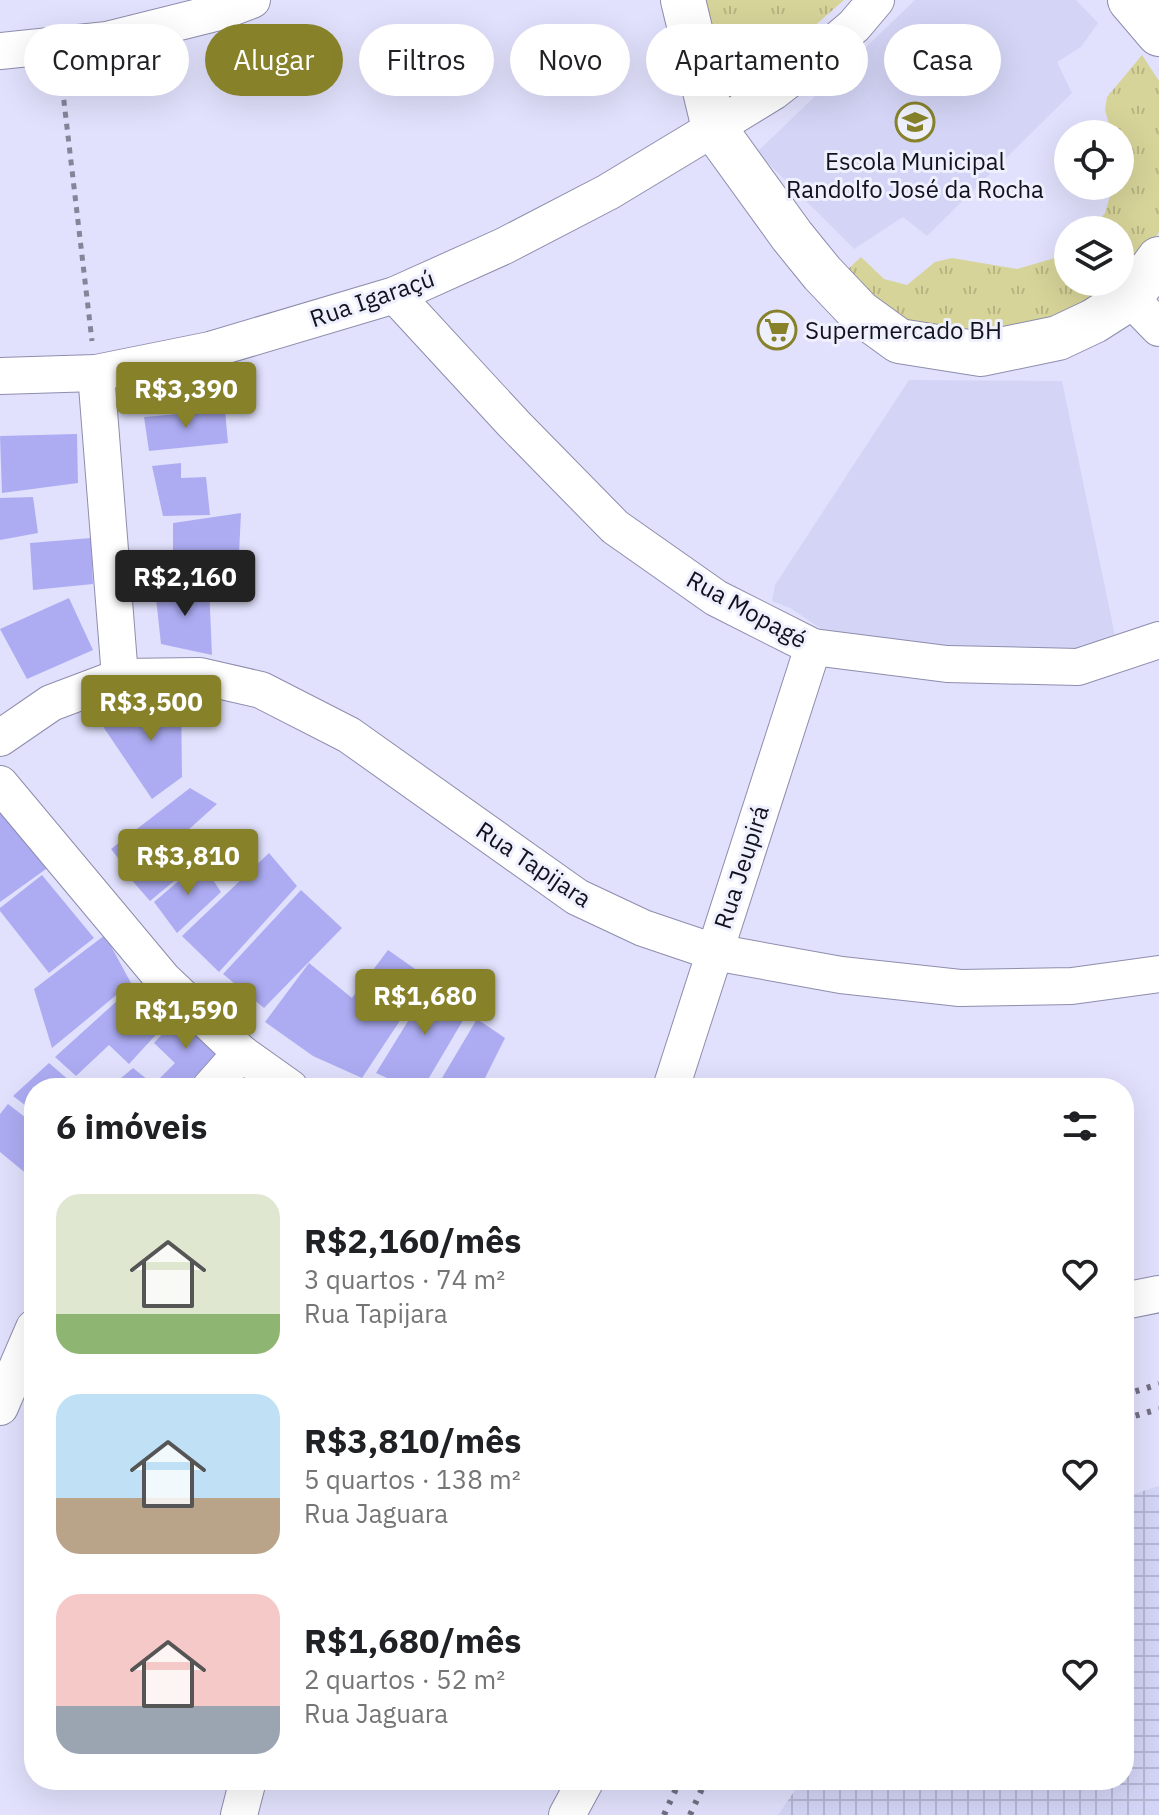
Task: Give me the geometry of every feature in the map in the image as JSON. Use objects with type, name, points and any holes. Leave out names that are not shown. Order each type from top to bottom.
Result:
[{"type":"street","points":[[171,24],[252,0]]},
{"type":"street","points":[[683,0],[714,128],[822,273],[859,312],[899,341],[939,350],[981,354],[1058,338],[1094,321],[1144,313],[1159,259]]},
{"type":"street","name":"Rua Igaraçú","points":[[0,376],[96,373],[210,350],[395,295],[504,246],[582,206],[773,92],[854,26],[876,0]]},
{"type":"street","points":[[1130,0],[1159,34]]},
{"type":"street","points":[[0,51],[24,48]]},
{"type":"street","name":"Rua Mopagé","points":[[395,295],[514,424],[615,527],[716,598],[813,647],[947,664],[1078,667],[1159,640]]},
{"type":"street","points":[[96,373],[120,677]]},
{"type":"street","name":"Rua Jeupirá","points":[[674,1078],[813,647]]},
{"type":"street","name":"Rua Tapijara","points":[[0,738],[51,703],[120,677],[200,676],[261,690],[349,735],[577,897],[643,928],[714,952],[841,975],[960,988],[1072,986],[1159,974]]},
{"type":"street","points":[[0,784],[163,979],[241,1053],[276,1078]]},
{"type":"street","points":[[219,1078],[241,1053]]},
{"type":"street","points":[[1134,1299],[1159,1294]]},
{"type":"street","points":[[0,1407],[24,1351]]},
{"type":"street","points":[[239,1815],[245,1790]]},
{"type":"street","points":[[567,1815],[581,1790]]},
{"type":"path","points":[[63,96],[96,373]]},
{"type":"shaded area","name":"Escola Municipal Randolfo José da Rocha","points":[[915,0],[1076,0],[1098,23],[1081,47],[1057,62],[1072,93],[927,236],[903,217],[854,249],[757,152],[815,96],[868,96],[868,45],[884,30],[884,96],[1001,96],[1001,24],[890,24]]},
{"type":"shaded area","points":[[909,380],[1062,381],[1117,645],[998,660],[826,632],[790,608],[772,601],[775,585]]},
{"type":"shaded area","points":[[1159,1486],[1159,1815],[778,1815],[795,1790],[1134,1790],[1134,1494]]},
{"type":"green space","points":[[694,0],[844,0],[817,24],[699,24]]},
{"type":"green space","points":[[1142,55],[1159,81],[1159,232],[1134,270],[1134,216],[1103,216],[1109,200],[1134,200],[1134,120],[1108,120],[1105,110],[1107,97]]},
{"type":"green space","points":[[861,257],[884,279],[907,285],[935,262],[952,258],[1017,269],[1054,258],[1054,296],[1109,296],[1044,327],[967,340],[912,329],[845,272]]},
{"type":"building","points":[[225,410],[228,443],[149,451],[144,417]]},
{"type":"building","points":[[77,434],[78,483],[2,493],[0,436]]},
{"type":"building","points":[[181,463],[181,478],[206,477],[210,515],[163,516],[152,466]]},
{"type":"building","points":[[33,497],[38,533],[0,540],[0,498]]},
{"type":"building","points":[[241,513],[238,574],[173,574],[173,523]]},
{"type":"building","points":[[91,538],[93,584],[33,590],[30,543]]},
{"type":"building","points":[[209,586],[212,655],[161,644],[155,589]]},
{"type":"building","points":[[69,598],[93,650],[27,679],[0,629]]},
{"type":"building","points":[[181,694],[182,777],[152,799],[100,722]]},
{"type":"building","points":[[190,788],[217,804],[167,849],[129,872],[111,849]]},
{"type":"building","points":[[0,808],[53,864],[0,902]]},
{"type":"building","points":[[190,833],[203,857],[150,901],[129,877]]},
{"type":"building","points":[[269,853],[297,886],[219,972],[182,936]]},
{"type":"building","points":[[201,862],[221,892],[177,933],[154,902]]},
{"type":"building","points":[[42,875],[94,938],[49,973],[0,911]]},
{"type":"building","points":[[301,890],[342,928],[264,1008],[223,974]]},
{"type":"building","points":[[105,935],[131,983],[52,1048],[34,989]]},
{"type":"building","points":[[388,950],[428,978],[362,1078],[313,1056],[265,1022],[309,963],[352,998]]},
{"type":"building","points":[[434,979],[472,1005],[429,1078],[387,1078],[376,1073]]},
{"type":"building","points":[[140,987],[174,1015],[129,1064],[109,1045],[76,1076],[55,1057],[128,991],[132,995]]},
{"type":"building","points":[[185,1010],[222,1048],[194,1078],[160,1078],[175,1063],[154,1043]]},
{"type":"building","points":[[477,1019],[505,1038],[485,1078],[442,1078]]},
{"type":"building","points":[[49,1063],[66,1078],[33,1078]]},
{"type":"building","points":[[133,1068],[146,1078],[121,1078]]},
{"type":"building","points":[[24,1086],[24,1104],[13,1096]]},
{"type":"building","points":[[8,1104],[24,1116],[24,1172],[0,1152],[0,1114]]},
{"type":"railway","points":[[1134,1392],[1159,1384]]},
{"type":"railway","points":[[1134,1416],[1159,1409]]},
{"type":"railway","points":[[664,1815],[675,1790]]},
{"type":"railway","points":[[690,1815],[701,1790]]},
{"type":"place","name":"Escola Municipal Randolfo José da Rocha","points":[[915,122]]},
{"type":"place","name":"Supermercado BH","points":[[777,330]]}]
